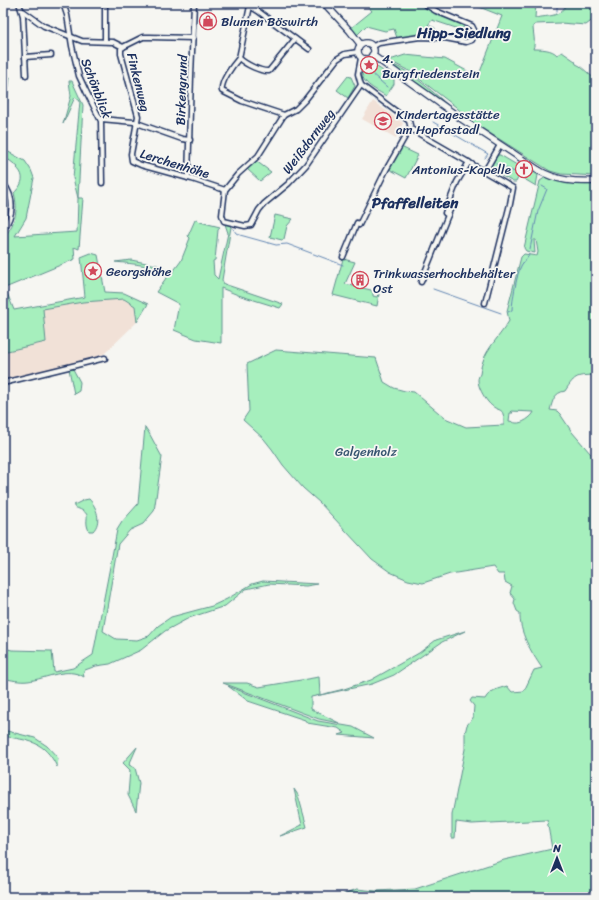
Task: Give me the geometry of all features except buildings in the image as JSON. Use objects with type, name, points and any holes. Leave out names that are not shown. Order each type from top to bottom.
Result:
[{"type":"street","points":[[19,3],[23,11],[26,75]]},
{"type":"street","name":"Schönblick","points":[[63,3],[68,15],[70,37],[79,76],[101,119],[102,182]]},
{"type":"street","points":[[105,3],[105,41]]},
{"type":"street","name":"Birkengrund","points":[[188,178],[194,3]]},
{"type":"street","points":[[245,3],[309,49]]},
{"type":"street","points":[[324,3],[347,27],[361,45],[358,74],[361,85],[410,120],[411,129],[386,170],[362,219],[360,218],[343,257]]},
{"type":"street","points":[[372,47],[379,44],[420,37],[445,38],[466,42],[470,42],[472,40],[475,32],[472,26],[436,11],[423,3]]},
{"type":"street","points":[[250,6],[239,58],[226,77],[222,91],[242,101],[284,115]]},
{"type":"street","points":[[23,11],[44,26],[86,42],[105,41],[123,46],[143,37],[150,36],[193,38]]},
{"type":"street","points":[[239,58],[243,62],[268,71],[295,38]]},
{"type":"street","points":[[361,45],[367,44],[372,47]]},
{"type":"street","name":"Finkenweg","points":[[123,46],[121,52],[138,111],[138,123]]},
{"type":"street","points":[[225,190],[238,174],[258,156],[284,115],[296,109],[305,100],[337,59],[345,54],[359,55],[367,59],[372,55],[372,47]]},
{"type":"street","points":[[25,57],[51,55]]},
{"type":"street","points":[[372,55],[500,145],[540,171],[554,178],[596,182]]},
{"type":"street","name":"Weißdornweg","points":[[225,190],[222,215],[223,219],[226,222],[245,226],[251,225],[264,204],[288,184],[306,165],[361,85]]},
{"type":"street","name":"Lerchenhöhe","points":[[101,119],[138,123],[182,139],[190,140]]},
{"type":"street","name":"Lerchenhöhe","points":[[138,123],[131,154],[134,162],[225,190]]},
{"type":"street","points":[[411,129],[513,188],[485,303]]},
{"type":"street","points":[[485,171],[500,145]]},
{"type":"street","points":[[421,282],[452,205],[449,203],[457,182],[469,162]]},
{"type":"street","points":[[3,183],[8,192],[12,206],[10,219],[3,230]]},
{"type":"street","points":[[3,383],[105,358]]},
{"type":"shaded area","name":"Kindertagesstätte am Hopfastadl","points":[[373,101],[403,123],[396,138],[362,119]]},
{"type":"shaded area","points":[[124,299],[135,306],[137,322],[104,354],[85,361],[3,382],[3,352],[46,342],[42,309],[83,302]]},
{"type":"green space","points":[[420,3],[437,15],[465,24],[462,30],[432,20],[428,25],[435,28],[434,35],[397,38],[394,29],[385,31],[366,26],[357,35],[351,28],[372,11],[366,4]]},
{"type":"green space","points":[[469,3],[536,3],[535,18],[558,14],[567,3],[592,3],[596,8],[596,20],[594,19],[586,25],[560,23],[536,24],[533,26],[533,49],[549,50],[557,55],[562,52],[575,61],[576,64],[596,80],[596,176],[561,174],[550,171],[472,122],[456,107],[409,71],[386,59],[393,59],[405,55],[445,59],[478,77],[502,16]]},
{"type":"green space","points":[[368,64],[374,65],[394,78],[394,84],[386,96],[370,86],[364,80],[362,71],[364,66]]},
{"type":"green space","points":[[390,64],[414,77],[440,98],[453,110],[454,113]]},
{"type":"green space","points":[[348,76],[351,77],[355,86],[348,98],[337,90]]},
{"type":"green space","points":[[5,77],[10,77],[3,133],[3,93]]},
{"type":"green space","points":[[69,81],[72,81],[83,105],[78,198],[73,178],[80,101],[75,97],[63,124],[71,96]]},
{"type":"green space","points":[[401,147],[418,155],[406,178],[389,169]]},
{"type":"green space","points":[[3,149],[25,161],[34,178],[26,218],[15,236],[77,232],[78,198],[83,198],[79,249],[74,247],[75,259],[5,288],[14,310],[85,297],[81,257],[91,253],[98,255],[105,292],[124,293],[148,304],[137,322],[135,306],[124,299],[83,302],[43,309],[46,342],[3,352],[3,238],[13,223],[15,217],[16,205],[14,193],[21,184],[22,178],[20,171],[17,168],[18,167],[9,160],[8,161],[3,158]]},
{"type":"green space","points":[[497,155],[500,155],[522,168],[524,172],[527,168],[538,175],[536,186],[519,176],[516,182],[513,182],[490,169]]},
{"type":"green space","points":[[256,161],[271,172],[260,181],[247,169]]},
{"type":"green space","name":"Galgenholz","points":[[546,177],[564,183],[596,184],[596,375],[581,376],[572,381],[565,391],[556,395],[550,410],[557,411],[560,414],[572,432],[596,460],[596,897],[336,897],[357,889],[376,891],[415,889],[504,860],[552,849],[547,820],[472,824],[456,822],[455,838],[452,838],[452,815],[465,749],[465,733],[467,725],[473,718],[474,706],[470,701],[472,698],[485,699],[497,689],[507,686],[512,692],[524,691],[534,670],[542,668],[530,649],[524,635],[521,627],[520,613],[517,611],[514,603],[515,599],[510,593],[512,586],[505,582],[504,574],[498,574],[493,567],[450,574],[423,583],[408,580],[390,572],[372,559],[320,503],[303,488],[283,465],[264,439],[243,420],[249,411],[247,364],[276,350],[376,358],[384,382],[394,388],[414,392],[445,418],[466,427],[504,425],[502,411],[492,406],[486,400],[480,389],[478,379],[481,366],[487,352],[509,321],[507,311],[521,257],[524,254],[537,256],[538,252],[536,240],[534,240],[535,253],[526,251],[524,248],[540,181]],"holes":[[[511,411],[534,412],[524,421],[518,423],[509,421],[510,413],[513,413]]]},
{"type":"green space","points":[[275,215],[293,219],[287,226],[284,239],[282,240],[270,237]]},
{"type":"green space","points":[[197,219],[200,222],[220,227],[218,230],[215,260],[213,261],[214,275],[218,279],[228,233],[225,224],[231,227],[222,280],[224,284],[283,304],[280,308],[221,288],[221,343],[196,339],[174,330],[179,304],[156,292],[169,274],[150,267],[115,262],[131,260],[157,265],[172,273],[181,261],[190,238],[188,236],[195,220]]},
{"type":"green space","points":[[343,259],[355,262],[345,284],[371,290],[373,296],[377,297],[379,294],[377,306],[333,295]]},
{"type":"green space","points":[[69,369],[73,369],[80,382],[79,391],[74,394]]},
{"type":"green space","points":[[145,427],[162,457],[154,511],[143,524],[130,530],[118,544],[103,631],[116,639],[137,640],[149,636],[158,626],[171,617],[212,606],[252,584],[263,581],[318,584],[306,586],[269,584],[246,589],[225,606],[189,618],[165,631],[141,650],[110,664],[96,666],[85,670],[83,673],[84,677],[77,674],[64,673],[25,681],[16,681],[3,678],[4,648],[12,650],[52,651],[54,672],[73,668],[93,655],[117,530],[138,504]]},
{"type":"green space","points":[[89,499],[96,510],[98,519],[96,527],[93,531],[89,531],[87,526],[87,514],[74,507],[74,505]]},
{"type":"green space","points":[[465,631],[442,642],[394,675],[372,684],[311,697],[311,709],[339,723],[319,719],[223,683],[247,683],[259,687],[319,677],[320,695],[371,680],[419,653],[436,640]]},
{"type":"green space","points":[[228,686],[318,721],[353,727],[374,738],[339,735],[345,733],[338,728],[307,723],[305,720],[248,701]]},
{"type":"green space","points":[[3,730],[35,738],[47,746],[58,758],[57,767],[47,751],[35,743],[3,736]]},
{"type":"green space","points":[[137,747],[129,765],[135,768],[139,783],[136,811],[128,795],[130,770],[123,763]]},
{"type":"green space","points":[[294,789],[298,795],[307,827],[280,836],[302,825]]},
{"type":"waterway","points":[[557,3],[557,11]]},
{"type":"waterway","points":[[371,73],[387,87]]},
{"type":"waterway","points":[[433,122],[488,154],[485,158]]},
{"type":"waterway","points":[[496,164],[517,173]]},
{"type":"waterway","points":[[530,249],[538,211],[547,189],[542,186]]},
{"type":"waterway","points":[[232,227],[236,233],[240,235],[276,245],[287,244],[343,265]]},
{"type":"waterway","points":[[508,312],[512,310],[519,270],[529,255]]},
{"type":"waterway","points":[[433,289],[501,313]]},
{"type":"place","name":"Blumen Böswirth","points":[[208,21]]},
{"type":"place","name":"4. Burgfriedenstein","points":[[369,65]]},
{"type":"place","name":"Kindertagesstätte am Hopfastadl","points":[[383,121]]},
{"type":"place","name":"Antonius-Kapelle","points":[[524,169]]},
{"type":"place","name":"Georgshöhe","points":[[93,271]]},
{"type":"place","name":"Trinkwasserhochbehälter Ost","points":[[360,280]]},
{"type":"district","name":"Hipp-Siedlung","points":[[464,33]]},
{"type":"district","name":"Pfaffelleiten","points":[[415,203]]}]
